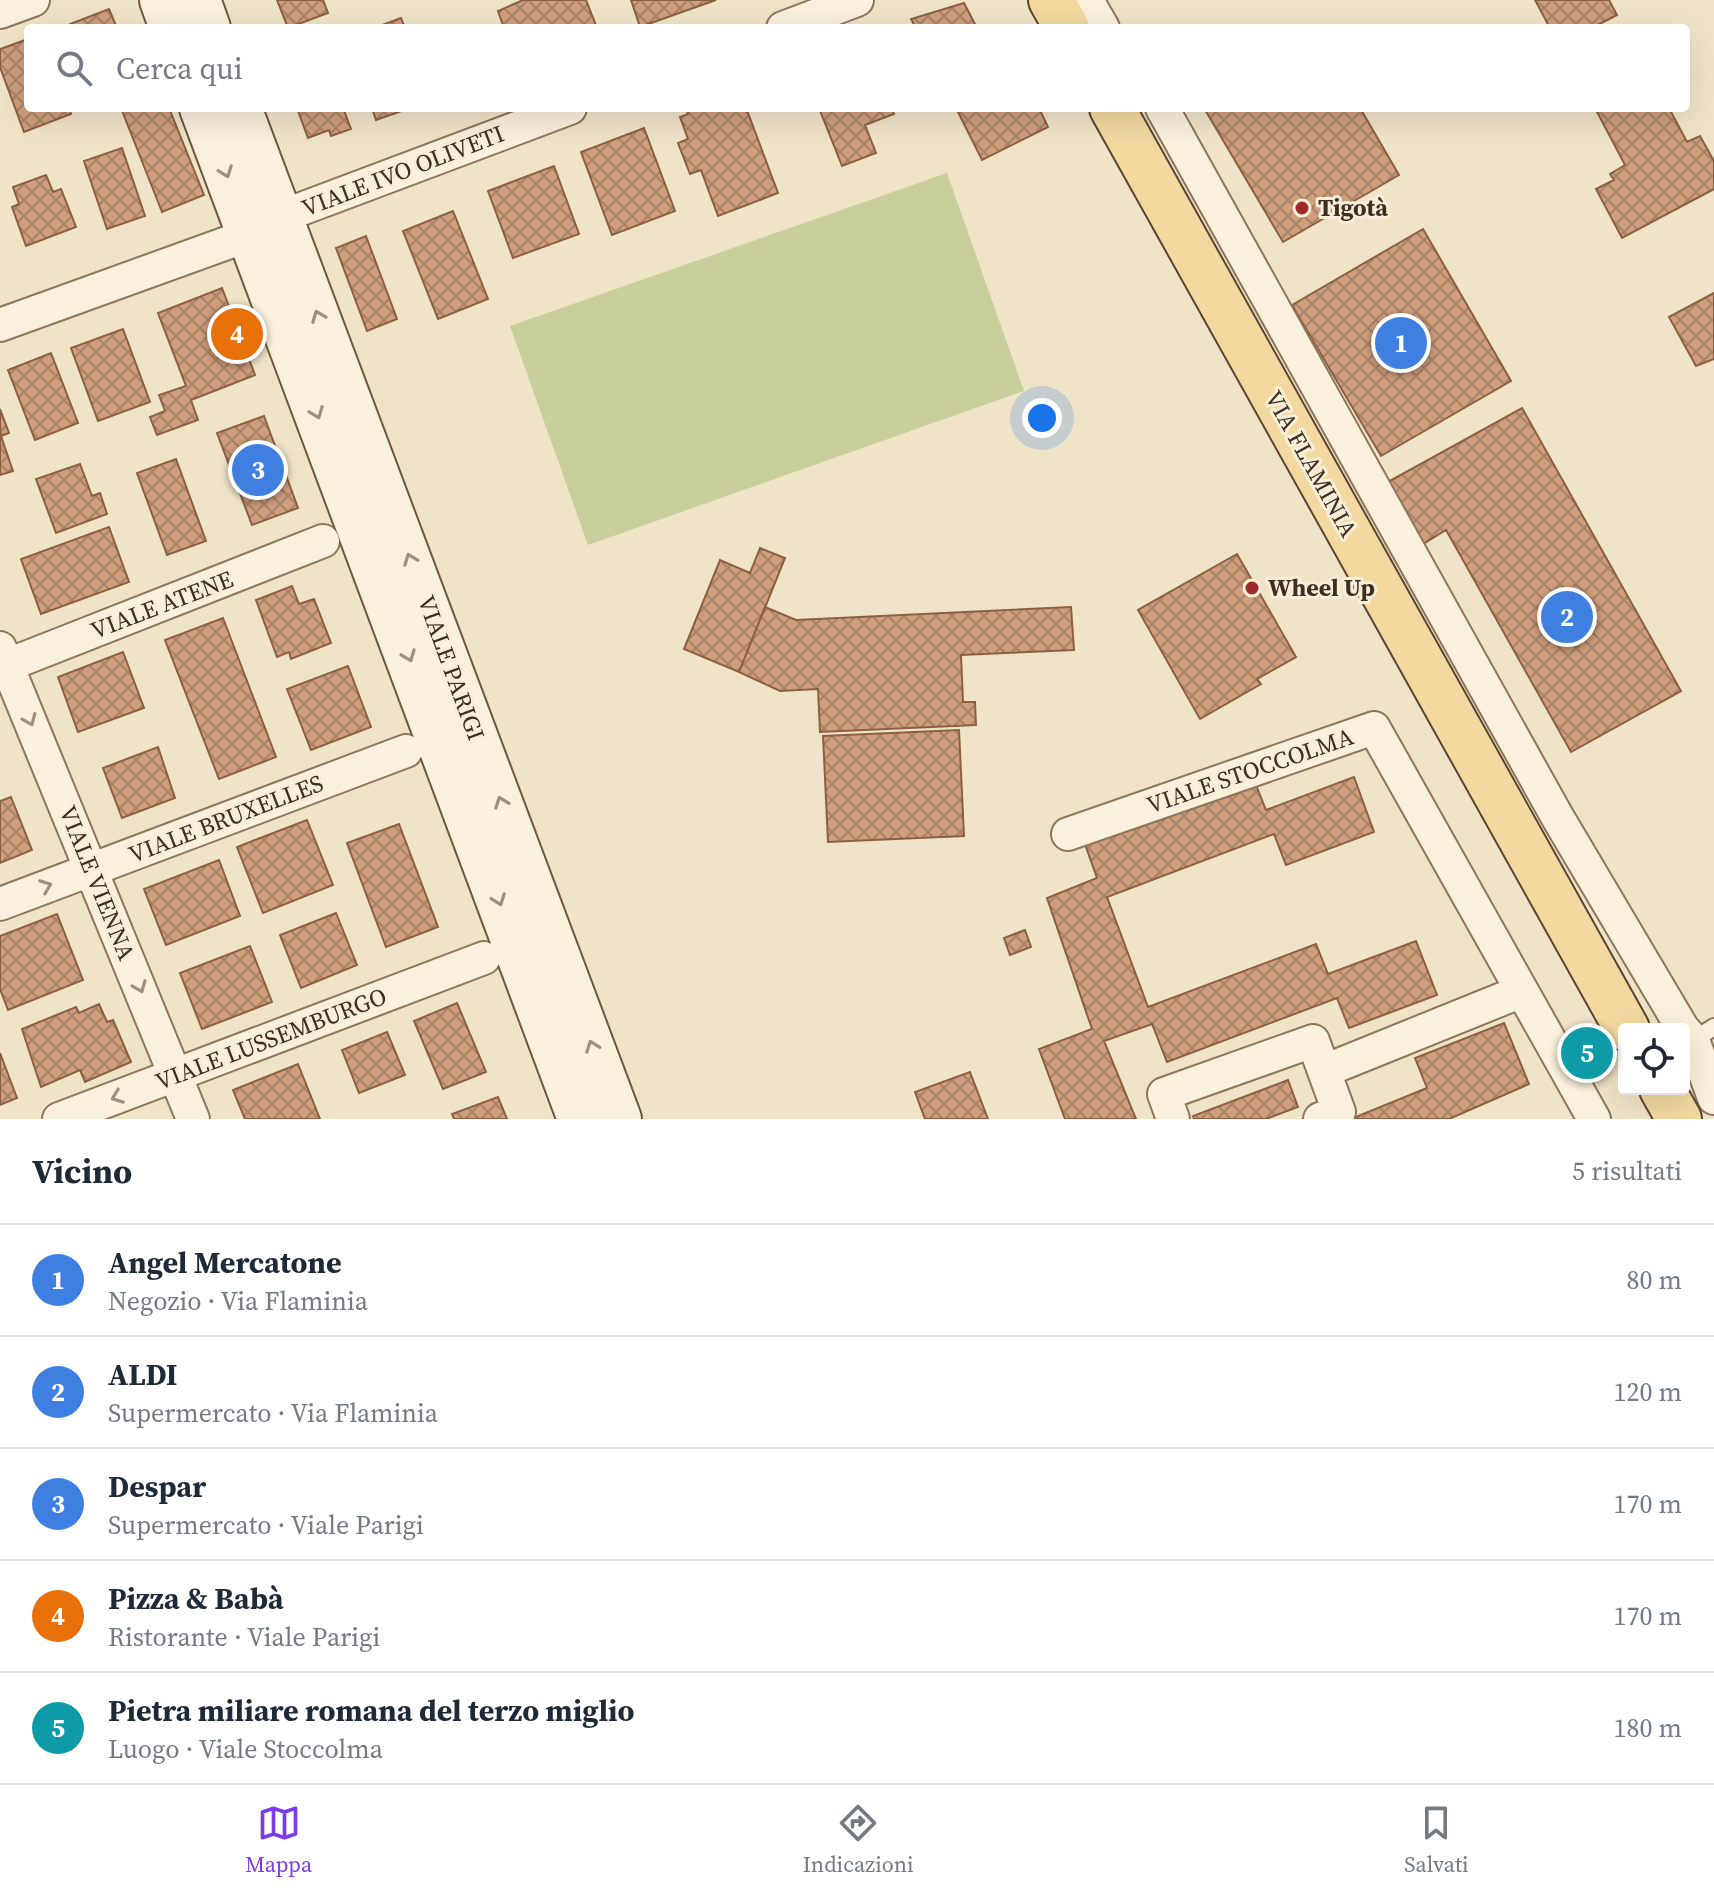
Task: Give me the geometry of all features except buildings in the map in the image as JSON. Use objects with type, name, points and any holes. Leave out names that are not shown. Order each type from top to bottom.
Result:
[{"type":"main road","points":[[162,0],[171,24]]},
{"type":"main road","points":[[198,0],[207,24]]},
{"type":"main road","points":[[1051,0],[1065,24]]},
{"type":"main road","points":[[204,112],[265,226]]},
{"type":"main road","points":[[240,112],[265,226]]},
{"type":"main road","name":"VIA FLAMINIA","points":[[1114,112],[1624,1023]]},
{"type":"main road","name":"VIALE PARIGI","points":[[265,226],[580,1119]]},
{"type":"main road","name":"VIALE PARIGI","points":[[265,226],[619,1119]]},
{"type":"main road","points":[[1665,1095],[1679,1119]]},
{"type":"street","points":[[0,12],[33,0]]},
{"type":"street","points":[[794,24],[857,0]]},
{"type":"street","points":[[1087,0],[1101,24]]},
{"type":"street","name":"VIALE IVO OLIVETI","points":[[0,325],[560,112]]},
{"type":"street","points":[[1164,112],[1558,818],[1641,960],[1694,1031],[1714,1098]]},
{"type":"street","name":"VIALE ATENE","points":[[2,661],[323,541]]},
{"type":"street","name":"VIALE VIENNA","points":[[2,661],[92,869],[193,1119]]},
{"type":"street","name":"VIALE STOCCOLMA","points":[[1068,834],[1374,728],[1594,1119]]},
{"type":"street","name":"VIALE BRUXELLES","points":[[0,904],[406,751]]},
{"type":"street","name":"VIALE LUSSEMBURGO","points":[[59,1119],[484,958]]},
{"type":"street","points":[[1599,980],[1641,960]]},
{"type":"street","points":[[1324,1071],[1522,991]]},
{"type":"street","points":[[1173,1119],[1164,1094],[1313,1041],[1339,1112],[1320,1119]]},
{"type":"green space","points":[[947,173],[1024,391],[588,545],[510,326]]},
{"type":"place","name":"Tigotà","points":[[1302,208]]},
{"type":"place","name":"Pizza & Babà","points":[[237,334]]},
{"type":"place","name":"Angel Mercatone","points":[[1401,343]]},
{"type":"place","name":"Despar","points":[[258,470]]},
{"type":"place","name":"Wheel Up","points":[[1252,588]]},
{"type":"place","name":"ALDI","points":[[1567,617]]},
{"type":"place","name":"Pietra miliare romana del terzo miglio","points":[[1587,1053]]}]
